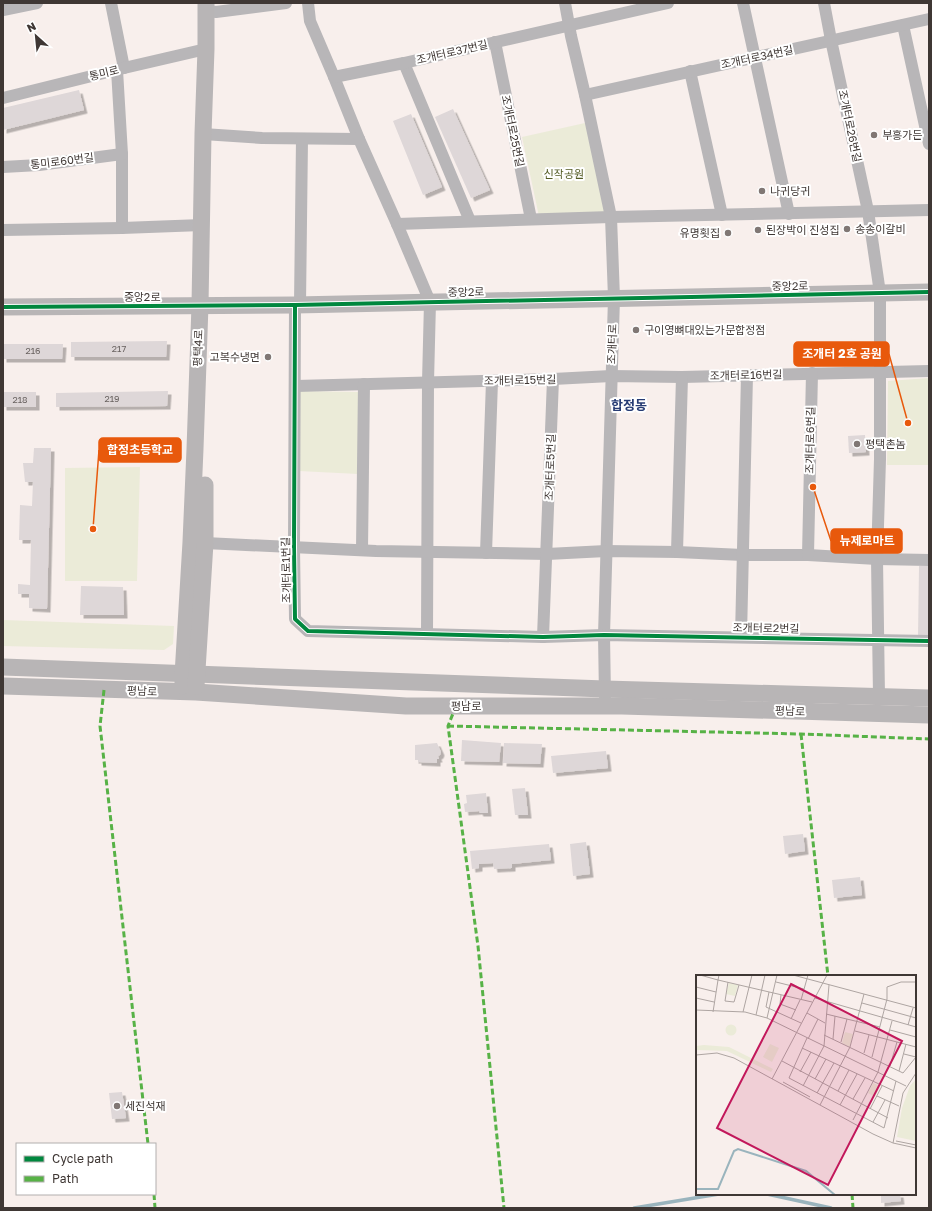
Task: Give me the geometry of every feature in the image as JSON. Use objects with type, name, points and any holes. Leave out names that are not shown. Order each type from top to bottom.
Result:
[{"type":"street","points":[[3,10],[37,3]]},
{"type":"street","points":[[111,3],[120,69],[122,228]]},
{"type":"street","points":[[211,7],[286,3]]},
{"type":"street","points":[[308,3],[310,21],[359,139],[430,302],[428,382],[427,634]]},
{"type":"street","name":"조개터로","points":[[565,3],[586,94],[611,217],[614,298],[604,634],[605,698]]},
{"type":"street","name":"조개터로37번길","points":[[334,77],[404,63],[668,3]]},
{"type":"street","points":[[743,3],[789,214]]},
{"type":"street","name":"조개터로26번길","points":[[824,3],[868,211],[880,293]]},
{"type":"street","name":"평택4로","points":[[190,692],[189,675],[192,542],[205,305],[202,225],[208,135],[206,49],[211,7]]},
{"type":"street","name":"평택4로","points":[[189,675],[204,543],[205,305],[211,7]]},
{"type":"street","name":"조개터로34번길","points":[[586,94],[929,19]]},
{"type":"street","points":[[903,25],[929,144]]},
{"type":"street","name":"조개터로25번길","points":[[495,42],[531,219]]},
{"type":"street","name":"통미로","points":[[3,98],[206,49]]},
{"type":"street","points":[[404,63],[470,221]]},
{"type":"street","points":[[690,71],[722,215]]},
{"type":"street","points":[[208,135],[262,138],[359,139]]},
{"type":"street","points":[[297,304],[302,138]]},
{"type":"street","name":"통미로60번길","points":[[3,167],[39,165],[122,154]]},
{"type":"street","points":[[397,224],[531,219],[929,210]]},
{"type":"street","points":[[3,230],[202,225]]},
{"type":"street","name":"중앙2로","points":[[3,307],[430,302],[929,292]]},
{"type":"street","points":[[878,696],[877,559],[881,372],[880,293]]},
{"type":"street","name":"조개터로1번길","points":[[297,304],[294,547],[295,619],[308,631],[543,637],[604,634]]},
{"type":"street","name":"조개터로16번길","points":[[611,376],[682,377],[929,371]]},
{"type":"street","name":"조개터로6번길","points":[[808,555],[812,373]]},
{"type":"street","points":[[741,636],[747,375]]},
{"type":"street","name":"조개터로15번길","points":[[296,386],[492,381],[611,376]]},
{"type":"street","points":[[677,552],[682,377]]},
{"type":"street","name":"조개터로5번길","points":[[543,637],[553,379]]},
{"type":"street","points":[[486,553],[492,381]]},
{"type":"street","points":[[362,550],[364,384]]},
{"type":"street","points":[[204,543],[427,552],[547,554],[606,550],[743,555],[808,555],[929,560]]},
{"type":"street","name":"조개터로2번길","points":[[604,634],[929,640]]},
{"type":"street","name":"평남로","points":[[3,667],[189,675],[929,715]]},
{"type":"street","name":"평남로","points":[[3,686],[190,692],[406,706],[605,698],[878,696],[929,698]]},
{"type":"green space","name":"신작공원","points":[[585,123],[607,214],[540,221],[522,137]]},
{"type":"green space","points":[[929,378],[929,465],[887,465],[888,381]]},
{"type":"green space","points":[[299,391],[359,392],[358,474],[299,471]]},
{"type":"green space","points":[[140,467],[137,581],[65,581],[65,468]]},
{"type":"green space","points":[[3,620],[174,626],[173,644],[164,650],[3,646]]},
{"type":"building","points":[[79,90],[84,110],[3,130],[3,108]]},
{"type":"building","points":[[453,109],[490,190],[471,198],[435,117]]},
{"type":"building","points":[[411,114],[442,187],[423,195],[393,121]]},
{"type":"building","points":[[167,341],[166,357],[71,357],[71,342]]},
{"type":"building","points":[[3,344],[63,344],[62,359],[3,359]]},
{"type":"building","points":[[168,391],[167,406],[56,407],[56,393]]},
{"type":"building","points":[[3,392],[36,392],[36,407],[3,407]]},
{"type":"building","name":"평택촌놈","points":[[865,435],[866,452],[849,453],[848,436]]},
{"type":"building","points":[[34,448],[51,448],[47,609],[29,608],[29,594],[18,594],[18,584],[30,585],[31,540],[19,540],[20,505],[32,506],[33,482],[25,482],[23,463],[33,463]]},
{"type":"building","points":[[919,566],[929,566],[929,638],[918,638]]},
{"type":"building","points":[[81,586],[123,587],[124,615],[80,615]]},
{"type":"building","points":[[462,740],[501,743],[499,762],[461,761]]},
{"type":"building","points":[[437,743],[441,752],[438,756],[439,759],[437,759],[437,763],[418,762],[418,760],[415,760],[415,745]]},
{"type":"building","points":[[504,743],[542,744],[540,764],[503,763]]},
{"type":"building","points":[[606,751],[608,768],[553,773],[551,756]]},
{"type":"building","points":[[525,788],[528,815],[515,815],[512,789]]},
{"type":"building","points":[[486,793],[488,813],[480,813],[479,811],[465,812],[464,804],[467,803],[466,795]]},
{"type":"building","points":[[803,834],[805,851],[785,854],[783,836]]},
{"type":"building","points":[[586,842],[590,874],[573,876],[570,844]]},
{"type":"building","points":[[549,844],[551,860],[512,864],[512,868],[494,869],[493,863],[479,864],[479,868],[472,869],[470,851]]},
{"type":"building","points":[[860,877],[862,895],[834,898],[832,880]]},
{"type":"building","name":"세진석재","points":[[122,1092],[126,1118],[112,1119],[109,1093]]},
{"type":"building","points":[[881,1195],[900,1195],[901,1201],[881,1203]]},
{"type":"waterway","points":[[634,1208],[713,1195]]},
{"type":"waterway","points":[[772,1195],[831,1208]]},
{"type":"marked path","points":[[104,690],[100,726],[148,1143]]},
{"type":"marked path","points":[[456,706],[448,726],[478,946],[504,1208]]},
{"type":"marked path","points":[[448,726],[801,734],[929,739]]},
{"type":"marked path","points":[[801,734],[828,975]]},
{"type":"marked path","points":[[154,1195],[155,1208]]},
{"type":"marked path","points":[[852,1195],[853,1208]]},
{"type":"cycle path","points":[[3,307],[295,305],[929,292]]},
{"type":"cycle path","points":[[295,305],[295,619],[308,631],[543,637],[604,635],[929,641]]},
{"type":"place","name":"부흥가든","points":[[874,135]]},
{"type":"place","name":"나귀당귀","points":[[762,191]]},
{"type":"place","name":"송송이갈비","points":[[847,229]]},
{"type":"place","name":"된장박이 진성집","points":[[758,230]]},
{"type":"place","name":"유명횟집","points":[[728,233]]},
{"type":"place","name":"구이영뼈대있는가문합정점","points":[[636,330]]},
{"type":"place","name":"고복수냉면","points":[[268,357]]},
{"type":"place","name":"조개터 2호 공원","points":[[908,423]]},
{"type":"place","name":"평택촌놈","points":[[857,444]]},
{"type":"place","name":"뉴제로마트","points":[[813,487]]},
{"type":"place","name":"합정초등학교","points":[[93,529]]},
{"type":"place","name":"세진석재","points":[[117,1106]]},
{"type":"district","name":"합정동","points":[[629,405]]}]
